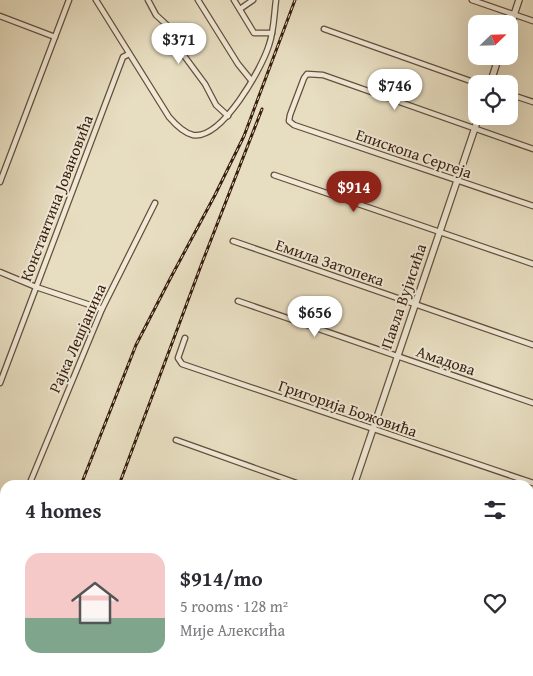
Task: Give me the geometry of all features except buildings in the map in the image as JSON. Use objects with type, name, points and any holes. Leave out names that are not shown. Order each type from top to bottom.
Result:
[{"type":"street","points":[[0,182],[69,0]]},
{"type":"street","points":[[96,0],[168,117],[184,130],[194,135],[205,133],[215,128],[228,116],[251,80],[266,53],[272,33],[276,0]]},
{"type":"street","points":[[148,0],[156,15],[170,28],[185,57],[205,84],[216,104],[228,116]]},
{"type":"street","points":[[198,0],[238,64],[251,80]]},
{"type":"street","points":[[234,0],[254,33],[272,33]]},
{"type":"street","points":[[240,10],[253,0]]},
{"type":"street","points":[[472,0],[514,15],[519,0]]},
{"type":"street","points":[[0,16],[55,37]]},
{"type":"street","points":[[518,16],[533,21]]},
{"type":"street","points":[[324,29],[468,80]]},
{"type":"street","name":"Константина Јовановића","points":[[0,383],[123,57],[129,54]]},
{"type":"street","name":"Епископа Сергеја","points":[[474,129],[323,75],[309,73],[306,75],[289,121],[294,125],[533,206]]},
{"type":"street","points":[[518,97],[533,102]]},
{"type":"street","name":"Павла Вујисића","points":[[356,480],[476,125]]},
{"type":"street","points":[[474,129],[533,149]]},
{"type":"street","points":[[274,175],[533,264]]},
{"type":"street","name":"Рајка Лешјанина","points":[[31,480],[102,309],[155,203]]},
{"type":"street","name":"Емила Затопека","points":[[233,241],[533,345]]},
{"type":"street","points":[[0,272],[36,287],[102,309]]},
{"type":"street","name":"Амадова","points":[[238,301],[533,402]]},
{"type":"street","name":"Григорија Божовића","points":[[184,338],[178,358],[182,364],[524,480]]},
{"type":"street","points":[[176,440],[288,480]]},
{"type":"railway","points":[[83,480],[136,345],[244,136],[295,0]]},
{"type":"railway","points":[[121,480],[262,109]]}]
